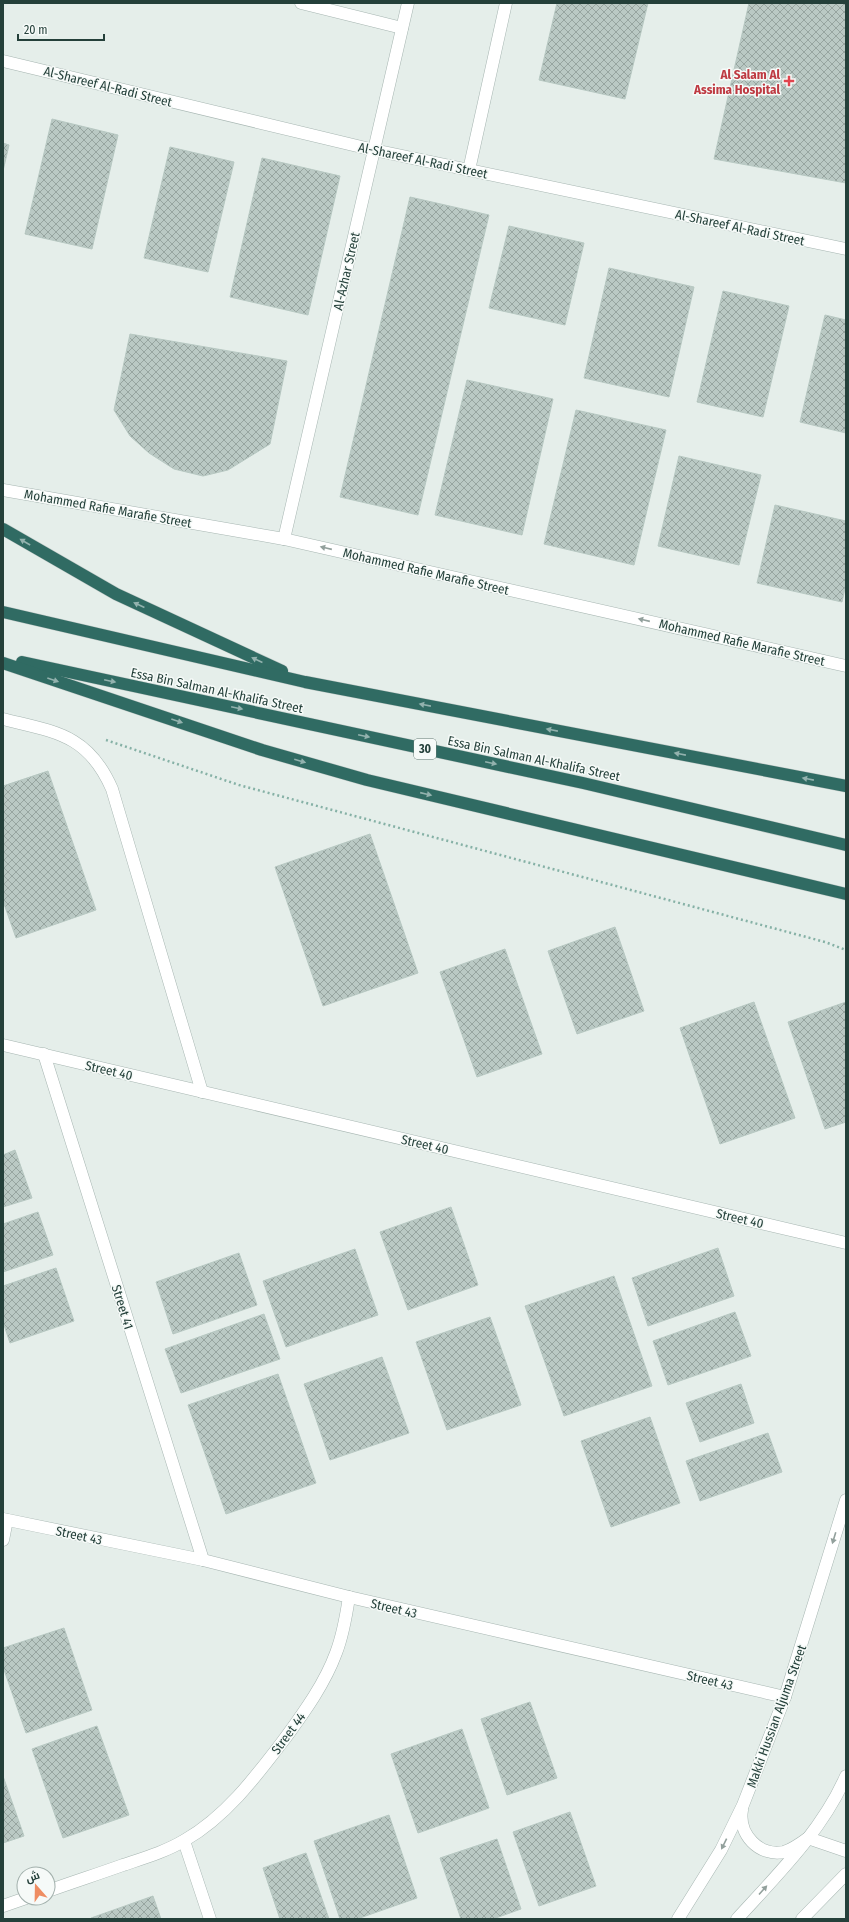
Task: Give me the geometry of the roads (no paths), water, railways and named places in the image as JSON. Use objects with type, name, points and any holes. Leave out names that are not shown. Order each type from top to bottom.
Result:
[{"type":"highway","points":[[3,529],[116,594],[305,682]]},
{"type":"highway","name":"Essa Bin Salman Al-Khalifa Street","points":[[3,612],[305,682],[846,786]]},
{"type":"highway","name":"Essa Bin Salman Al-Khalifa Street","points":[[3,658],[582,783],[846,845]]},
{"type":"highway","points":[[3,663],[262,750],[367,780],[846,894]]},
{"type":"street","points":[[301,3],[402,28]]},
{"type":"street","name":"Al-Azhar Street","points":[[284,539],[408,3]]},
{"type":"street","points":[[469,170],[506,3]]},
{"type":"street","name":"Al-Shareef Al-Radi Street","points":[[3,61],[374,150],[846,249]]},
{"type":"street","name":"Mohammed Rafie Marafie Street","points":[[3,490],[284,539],[846,666]]},
{"type":"street","points":[[3,719],[63,734],[84,747],[96,760],[105,774],[112,789],[202,1092]]},
{"type":"street","name":"Street 40","points":[[3,1045],[846,1243]]},
{"type":"street","name":"Street 41","points":[[44,1054],[203,1560]]},
{"type":"street","name":"Makki Hussian Aljuma Street","points":[[678,1919],[721,1850],[743,1805],[785,1697],[846,1500]]},
{"type":"street","points":[[3,1540],[5,1520]]},
{"type":"street","name":"Street 43","points":[[5,1520],[203,1560],[349,1598],[785,1697]]},
{"type":"street","name":"Street 44","points":[[56,1888],[154,1855],[184,1841],[197,1833],[230,1805],[271,1756],[300,1718],[323,1680],[335,1655],[343,1632],[349,1598]]},
{"type":"street","points":[[737,1919],[808,1838],[828,1809],[846,1776]]},
{"type":"street","points":[[743,1805],[742,1823],[745,1832],[750,1840],[760,1848],[773,1852],[782,1852],[791,1849],[808,1838]]},
{"type":"street","points":[[808,1838],[846,1851]]},
{"type":"street","points":[[184,1841],[210,1919]]},
{"type":"street","points":[[802,1919],[846,1874]]},
{"type":"street","points":[[3,1906],[16,1901]]},
{"type":"place","name":"Al Salam Al Assima Hospital","points":[[789,81]]}]
